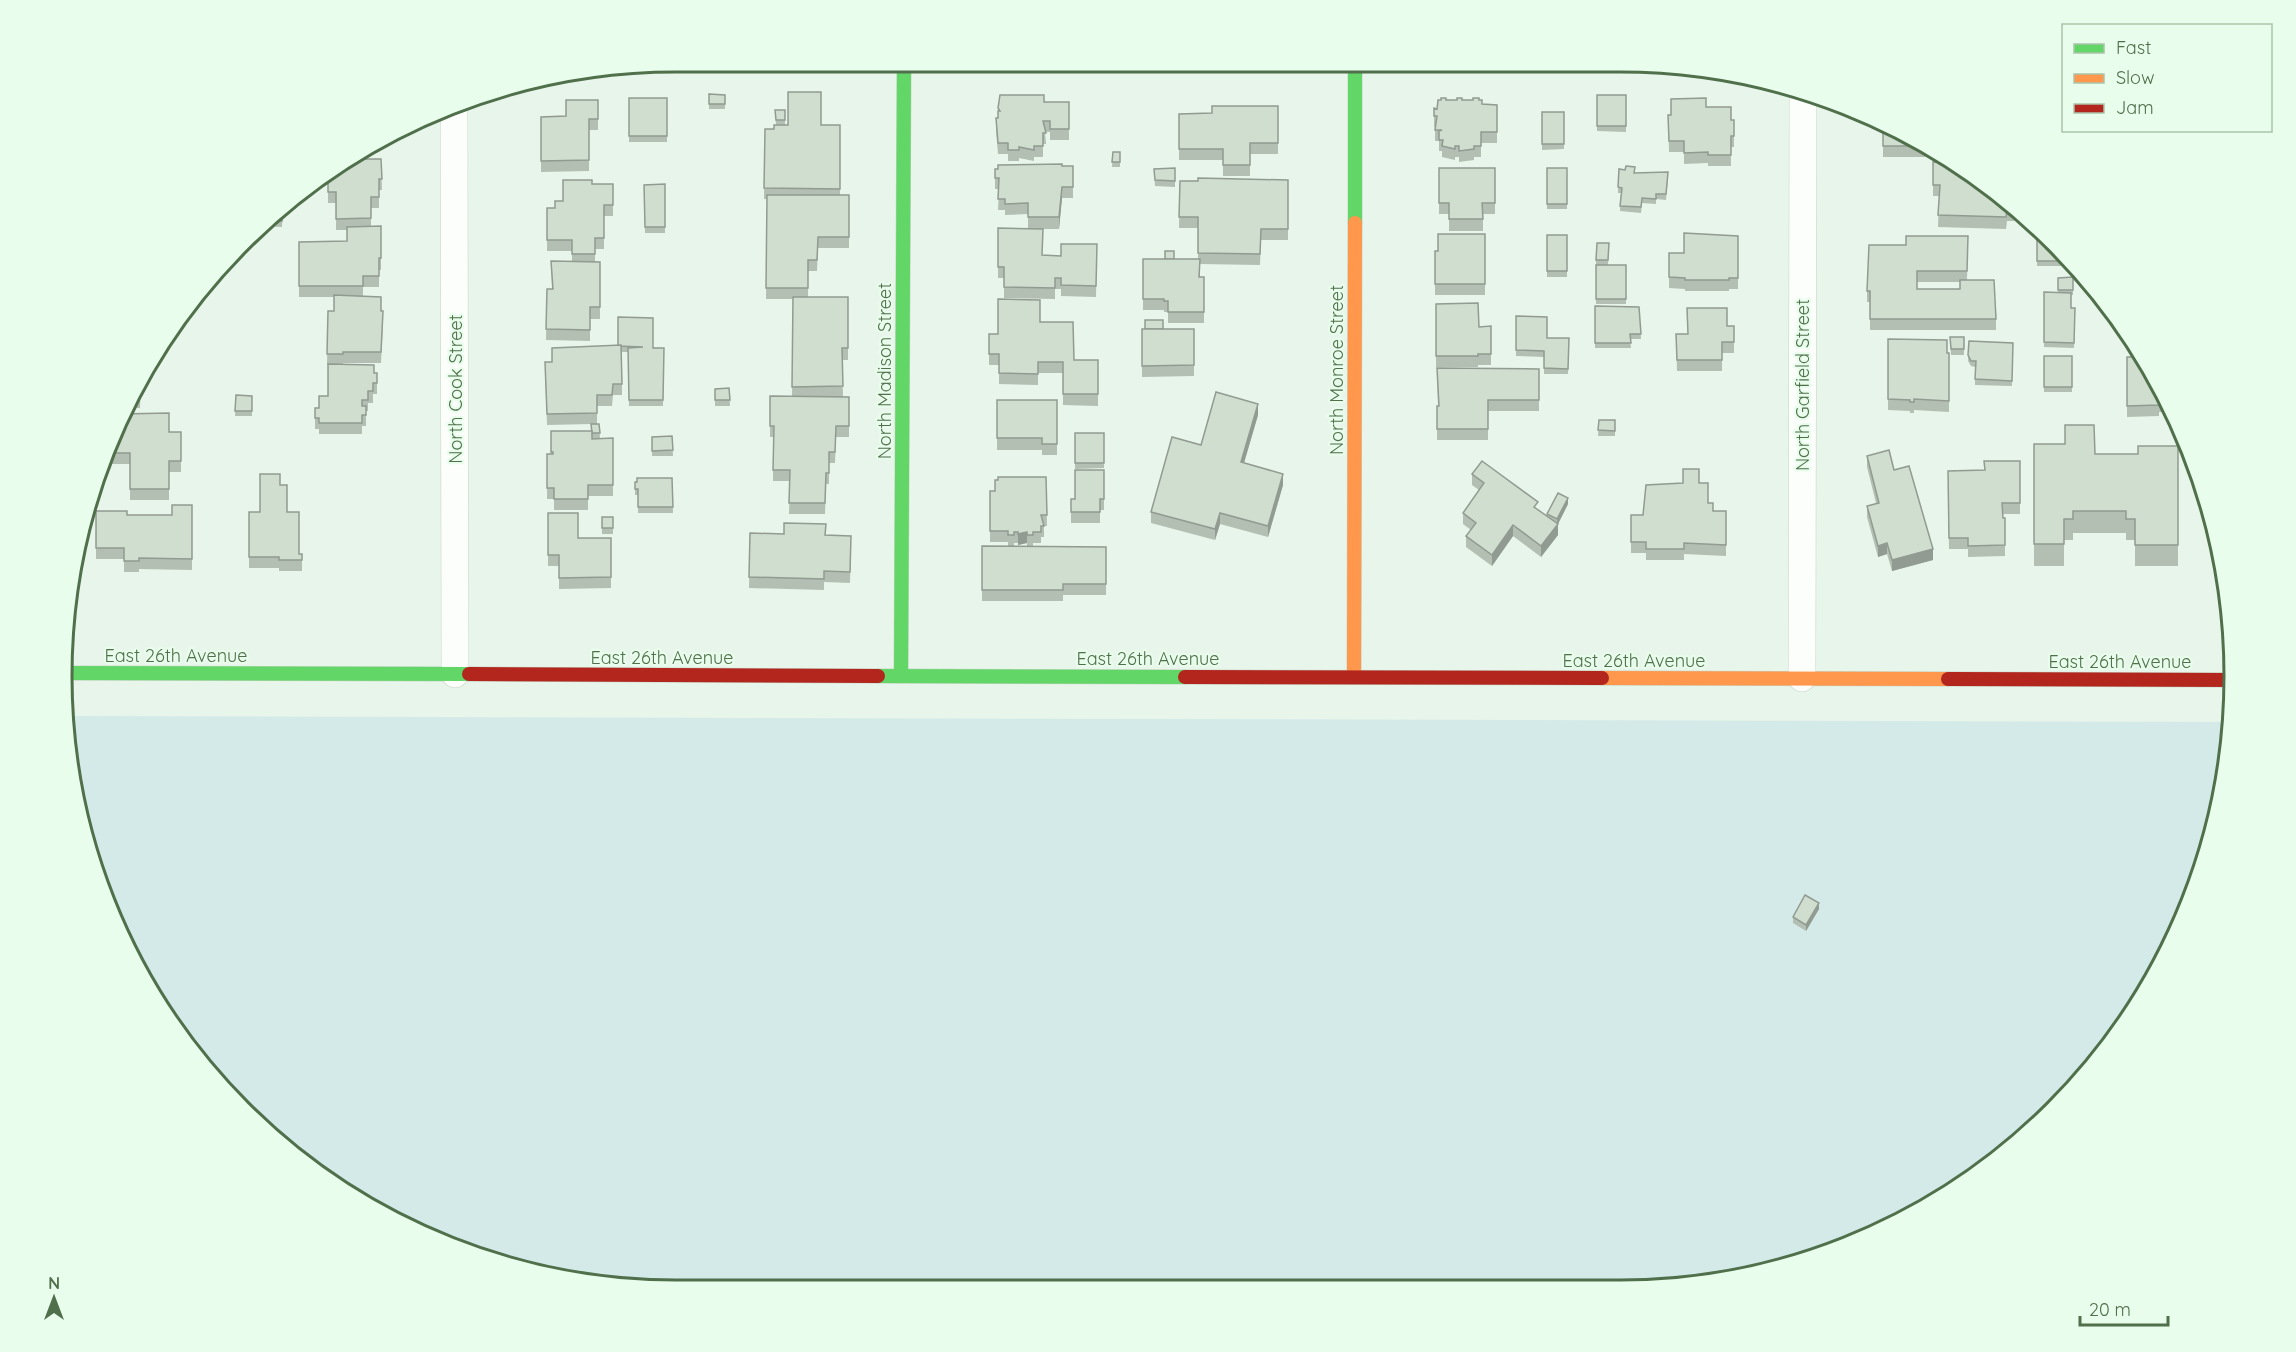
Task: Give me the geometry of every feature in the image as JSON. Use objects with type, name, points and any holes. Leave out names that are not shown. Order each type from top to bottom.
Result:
[{"type":"street","name":"North Madison Street","points":[[901,676],[904,72]]},
{"type":"street","name":"North Monroe Street","points":[[1354,677],[1355,72]]},
{"type":"street","name":"North Garfield Street","points":[[1802,678],[1803,101]]},
{"type":"street","name":"North Cook Street","points":[[454,115],[455,674]]},
{"type":"street","name":"East 26th Avenue","points":[[72,673],[2224,680]]},
{"type":"shaded area","points":[[73,716],[2222,722],[2219,755],[2203,832],[2178,907],[2143,978],[2099,1044],[2047,1103],[1988,1155],[1956,1178],[1887,1218],[1814,1248],[1738,1268],[1660,1279],[676,1280],[636,1279],[558,1268],[482,1248],[445,1234],[409,1218],[340,1178],[308,1155],[249,1103],[197,1044],[174,1012],[134,943],[104,870],[93,832],[77,755]]},
{"type":"building","points":[[788,92],[821,92],[821,125],[840,125],[840,189],[764,188],[765,129],[774,129],[774,125],[788,125]]},
{"type":"building","points":[[709,94],[725,95],[725,104],[709,104]]},
{"type":"building","points":[[1000,95],[1044,95],[1044,102],[1069,102],[1069,129],[1050,129],[1050,121],[1043,121],[1046,133],[1043,133],[1043,146],[1034,146],[1034,150],[1019,147],[1019,150],[1008,150],[1008,143],[998,143],[996,118],[1000,111],[998,108]]},
{"type":"building","points":[[1597,95],[1626,95],[1626,126],[1597,126]]},
{"type":"building","points":[[629,98],[667,98],[667,136],[629,136]]},
{"type":"building","points":[[1441,98],[1473,100],[1473,98],[1479,98],[1482,104],[1497,105],[1497,132],[1481,132],[1481,146],[1474,146],[1474,149],[1459,151],[1459,146],[1455,146],[1455,149],[1442,146],[1443,140],[1439,140],[1439,131],[1442,130],[1435,130],[1437,116],[1434,116],[1434,108],[1437,109],[1438,100]]},
{"type":"building","points":[[1706,98],[1706,107],[1731,107],[1734,136],[1731,136],[1731,155],[1708,155],[1708,152],[1684,153],[1684,141],[1669,141],[1668,115],[1671,115],[1671,99]]},
{"type":"building","points":[[566,100],[598,100],[598,119],[589,119],[589,160],[541,161],[541,117],[566,116]]},
{"type":"building","points":[[1212,106],[1278,106],[1278,143],[1250,143],[1250,165],[1223,165],[1223,149],[1179,149],[1179,114],[1212,113]]},
{"type":"building","points":[[775,110],[785,110],[785,120],[776,120]]},
{"type":"building","points":[[1542,112],[1564,112],[1564,144],[1542,144]]},
{"type":"building","points":[[1883,132],[1909,146],[1883,146]]},
{"type":"building","points":[[1113,152],[1120,152],[1120,162],[1112,162]]},
{"type":"building","points":[[364,159],[381,159],[382,179],[379,179],[379,197],[371,197],[371,218],[336,219],[336,192],[328,192],[328,183],[340,174]]},
{"type":"building","points":[[1933,162],[1937,162],[1988,197],[2007,213],[2006,217],[1938,215],[1940,185],[1933,185]]},
{"type":"building","points":[[1062,164],[1062,166],[1073,166],[1073,187],[1062,187],[1059,217],[1028,217],[1028,203],[1005,204],[1005,199],[998,199],[999,178],[995,178],[995,169],[998,169],[998,165]]},
{"type":"building","points":[[1626,166],[1635,167],[1634,173],[1668,172],[1666,194],[1656,194],[1656,199],[1642,198],[1641,207],[1620,206],[1622,188],[1618,187],[1619,169],[1625,170]]},
{"type":"building","points":[[1175,168],[1175,181],[1155,180],[1154,169]]},
{"type":"building","points":[[1439,168],[1495,168],[1495,203],[1482,203],[1483,219],[1449,219],[1449,203],[1439,203]]},
{"type":"building","points":[[1547,168],[1567,168],[1567,204],[1547,204]]},
{"type":"building","points":[[1198,178],[1288,180],[1288,229],[1261,229],[1260,254],[1198,253],[1198,217],[1179,217],[1180,181],[1198,181]]},
{"type":"building","points":[[563,180],[592,180],[592,184],[613,184],[613,205],[604,205],[604,238],[595,238],[595,254],[572,254],[572,240],[547,240],[547,208],[555,208],[555,201],[563,201]]},
{"type":"building","points":[[665,184],[665,227],[645,227],[644,185]]},
{"type":"building","points":[[767,195],[849,195],[849,237],[818,237],[817,260],[808,260],[808,288],[766,288]]},
{"type":"building","points":[[381,226],[379,276],[363,276],[363,286],[299,286],[299,242],[347,241],[347,227]]},
{"type":"building","points":[[998,228],[1043,229],[1042,255],[1061,256],[1061,244],[1097,244],[1096,286],[1061,285],[1061,278],[1055,278],[1055,288],[1004,287],[1004,267],[998,267]]},
{"type":"building","points":[[1684,233],[1738,236],[1738,278],[1685,280],[1685,278],[1669,277],[1669,253],[1684,253]]},
{"type":"building","points":[[1438,234],[1485,234],[1485,284],[1435,284],[1435,251],[1438,251]]},
{"type":"building","points":[[1547,235],[1567,235],[1567,271],[1547,271]]},
{"type":"building","points":[[1906,236],[1968,236],[1967,271],[1917,271],[1917,289],[1960,289],[1960,280],[1994,280],[1996,319],[1870,319],[1870,291],[1867,291],[1869,245],[1906,245]]},
{"type":"building","points":[[2037,240],[2058,261],[2037,261]]},
{"type":"building","points":[[1597,243],[1609,243],[1608,260],[1596,260]]},
{"type":"building","points":[[1165,251],[1174,251],[1174,259],[1165,259]]},
{"type":"building","points":[[1143,259],[1200,259],[1199,277],[1204,277],[1204,312],[1168,312],[1168,301],[1143,299]]},
{"type":"building","points":[[551,261],[600,262],[600,307],[590,307],[590,330],[546,329],[547,289],[553,289]]},
{"type":"building","points":[[1596,265],[1626,265],[1626,299],[1596,299]]},
{"type":"building","points":[[2073,277],[2073,290],[2058,290],[2058,278]]},
{"type":"building","points":[[2044,292],[2071,293],[2071,308],[2075,308],[2074,343],[2044,342]]},
{"type":"building","points":[[334,295],[381,297],[381,311],[383,311],[381,352],[327,354],[328,311],[334,311]]},
{"type":"building","points":[[793,297],[848,297],[848,348],[842,348],[843,386],[792,387]]},
{"type":"building","points":[[998,299],[1040,300],[1040,322],[1073,322],[1074,360],[1098,360],[1098,394],[1063,394],[1063,362],[1038,362],[1038,374],[999,373],[999,354],[989,354],[989,334],[998,334]]},
{"type":"building","points":[[1478,303],[1479,327],[1491,326],[1491,354],[1436,356],[1436,304]]},
{"type":"building","points":[[1595,306],[1639,307],[1641,334],[1630,334],[1631,343],[1595,343]]},
{"type":"building","points":[[1687,308],[1727,308],[1727,326],[1734,326],[1734,342],[1722,342],[1722,360],[1677,360],[1676,334],[1688,334]]},
{"type":"building","points":[[1516,316],[1547,317],[1547,338],[1569,338],[1568,369],[1544,368],[1544,351],[1516,350]]},
{"type":"building","points":[[618,317],[653,318],[653,348],[664,348],[663,400],[629,400],[628,348],[643,347],[618,346]]},
{"type":"building","points":[[1145,320],[1163,320],[1163,329],[1145,329]]},
{"type":"building","points":[[1142,329],[1194,329],[1194,365],[1142,366]]},
{"type":"building","points":[[1950,337],[1964,337],[1964,349],[1951,349]]},
{"type":"building","points":[[1888,339],[1947,340],[1949,401],[1914,399],[1914,402],[1910,402],[1910,400],[1888,399]]},
{"type":"building","points":[[1969,341],[2013,343],[2012,381],[1975,379],[1976,361],[1971,361],[1968,355]]},
{"type":"building","points":[[621,345],[622,384],[613,384],[612,395],[597,395],[597,413],[547,414],[545,362],[552,362],[552,348]]},
{"type":"building","points":[[2044,356],[2072,356],[2072,387],[2044,387]]},
{"type":"building","points":[[2127,357],[2132,357],[2159,405],[2127,406]]},
{"type":"building","points":[[328,364],[374,365],[377,383],[373,383],[373,391],[368,391],[368,400],[362,400],[362,406],[366,406],[366,415],[362,415],[362,423],[319,423],[319,418],[315,418],[315,408],[319,408],[319,396],[328,396]]},
{"type":"building","points":[[1437,368],[1539,369],[1539,400],[1488,400],[1488,429],[1437,429],[1437,406],[1439,406]]},
{"type":"building","points":[[729,388],[730,400],[715,400],[715,389]]},
{"type":"building","points":[[1216,392],[1258,404],[1241,462],[1283,474],[1268,526],[1220,513],[1215,529],[1151,512],[1172,437],[1201,445]]},
{"type":"building","points":[[236,395],[252,396],[252,411],[235,411]]},
{"type":"building","points":[[770,396],[849,397],[849,426],[836,426],[835,452],[829,452],[825,503],[789,503],[790,470],[773,470],[774,426],[770,426]]},
{"type":"building","points":[[997,400],[1057,400],[1057,444],[1042,444],[1042,438],[997,438]]},
{"type":"building","points":[[169,413],[169,432],[181,432],[181,461],[169,461],[169,489],[130,489],[130,453],[115,453],[132,414]]},
{"type":"building","points":[[1599,420],[1615,420],[1615,431],[1598,430]]},
{"type":"building","points":[[591,424],[599,424],[600,433],[592,433]]},
{"type":"building","points":[[2065,425],[2094,425],[2095,454],[2138,454],[2138,446],[2178,446],[2178,545],[2135,545],[2135,519],[2126,519],[2126,511],[2073,511],[2073,519],[2064,519],[2064,544],[2034,544],[2034,444],[2065,444]]},
{"type":"building","points":[[551,431],[592,431],[592,439],[613,438],[613,485],[588,485],[588,499],[554,499],[554,488],[547,488],[547,454],[553,454],[551,452]]},
{"type":"building","points":[[1075,433],[1104,433],[1104,463],[1075,463]]},
{"type":"building","points":[[672,436],[673,450],[652,451],[652,437]]},
{"type":"building","points":[[1889,450],[1894,470],[1909,466],[1933,549],[1892,560],[1887,543],[1878,546],[1867,506],[1879,503],[1867,456]]},
{"type":"building","points":[[1482,461],[1538,502],[1534,507],[1558,524],[1541,546],[1513,525],[1492,555],[1466,536],[1476,523],[1463,513],[1484,483],[1472,474]]},
{"type":"building","points":[[1984,461],[2020,461],[2020,503],[2002,503],[2003,518],[2005,518],[2005,545],[1968,546],[1968,538],[1949,538],[1948,471],[1985,470]]},
{"type":"building","points":[[1683,469],[1699,469],[1699,483],[1708,483],[1708,503],[1713,503],[1713,511],[1726,511],[1726,545],[1684,543],[1684,549],[1646,549],[1646,542],[1631,542],[1631,515],[1643,515],[1646,485],[1683,483]]},
{"type":"building","points":[[1075,470],[1104,470],[1104,499],[1100,499],[1100,512],[1071,512],[1071,499],[1075,499]]},
{"type":"building","points":[[260,474],[280,474],[280,485],[287,485],[287,512],[299,512],[299,554],[302,554],[302,560],[249,557],[249,512],[260,512]]},
{"type":"building","points":[[998,477],[1046,477],[1047,515],[1041,515],[1044,526],[1041,526],[1041,532],[1027,535],[1027,532],[1018,534],[1014,532],[1014,535],[1008,535],[1008,531],[990,531],[990,491],[995,491],[995,480],[998,480]]},
{"type":"building","points":[[637,478],[672,478],[673,507],[638,507],[638,489],[635,489]]},
{"type":"building","points":[[1558,493],[1568,498],[1557,519],[1547,514]]},
{"type":"building","points":[[172,505],[192,505],[192,559],[139,558],[139,561],[124,561],[124,548],[96,548],[96,511],[127,511],[127,515],[172,515]]},
{"type":"building","points":[[548,513],[578,513],[578,538],[611,538],[611,577],[559,578],[559,555],[548,555]]},
{"type":"building","points":[[602,517],[613,517],[613,528],[602,528]]},
{"type":"building","points":[[784,523],[826,524],[825,535],[851,536],[850,572],[824,571],[824,579],[749,577],[750,533],[784,534]]},
{"type":"building","points":[[982,546],[1106,547],[1106,584],[1063,584],[1063,590],[982,590]]},
{"type":"building","points":[[1805,895],[1819,903],[1806,925],[1793,917]]},
{"type":"traffic: fast","points":[[901,676],[904,72]]},
{"type":"traffic: fast","points":[[1355,72],[1355,223]]},
{"type":"traffic: fast","points":[[72,673],[469,674]]},
{"type":"traffic: fast","points":[[878,676],[1185,677]]},
{"type":"traffic: slow","points":[[1354,677],[1355,223]]},
{"type":"traffic: slow","points":[[1602,678],[1948,679]]},
{"type":"traffic: jam","points":[[469,674],[878,676]]},
{"type":"traffic: jam","points":[[1185,677],[1602,678]]},
{"type":"traffic: jam","points":[[1948,679],[2224,680]]}]
